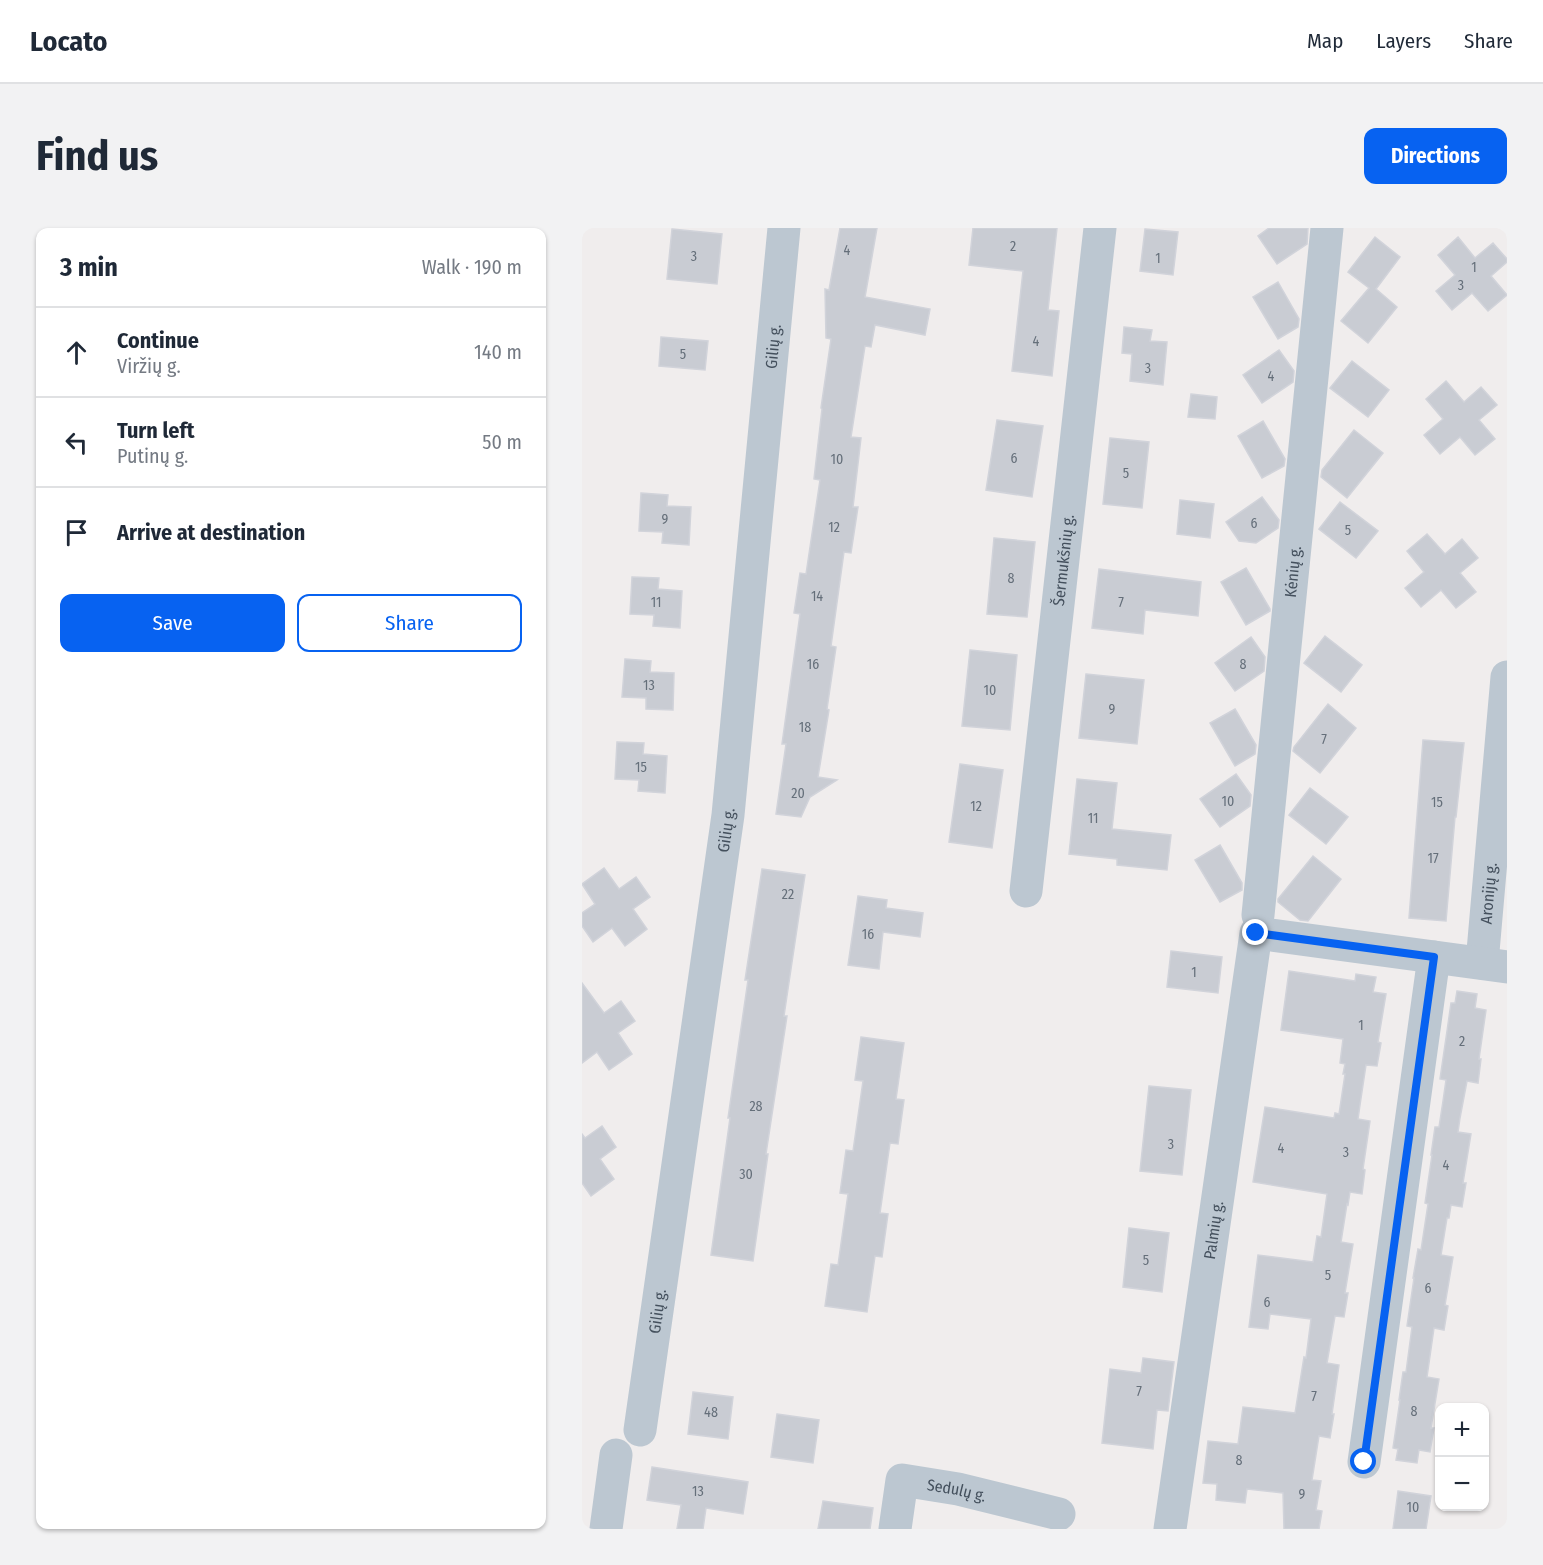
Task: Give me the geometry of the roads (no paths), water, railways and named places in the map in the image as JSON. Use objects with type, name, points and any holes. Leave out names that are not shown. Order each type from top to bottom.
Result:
[{"type":"street","name":"Gilių g.","points":[[640,1430],[728,815],[784,228]]},
{"type":"street","name":"Šermukšnių g.","points":[[1026,891],[1101,228]]},
{"type":"street","name":"Kėnių g.","points":[[1257,924],[1327,228]]},
{"type":"street","name":"Aronijų g.","points":[[1494,965],[1507,678]]},
{"type":"street","points":[[1257,924],[1434,957],[1494,965]]},
{"type":"street","name":"Palmių g.","points":[[1170,1529],[1257,924]]},
{"type":"street","points":[[1364,1462],[1434,957]]},
{"type":"street","points":[[606,1529],[616,1455]]},
{"type":"street","name":"Sedulų g.","points":[[895,1529],[902,1480],[958,1489],[1059,1514]]}]
